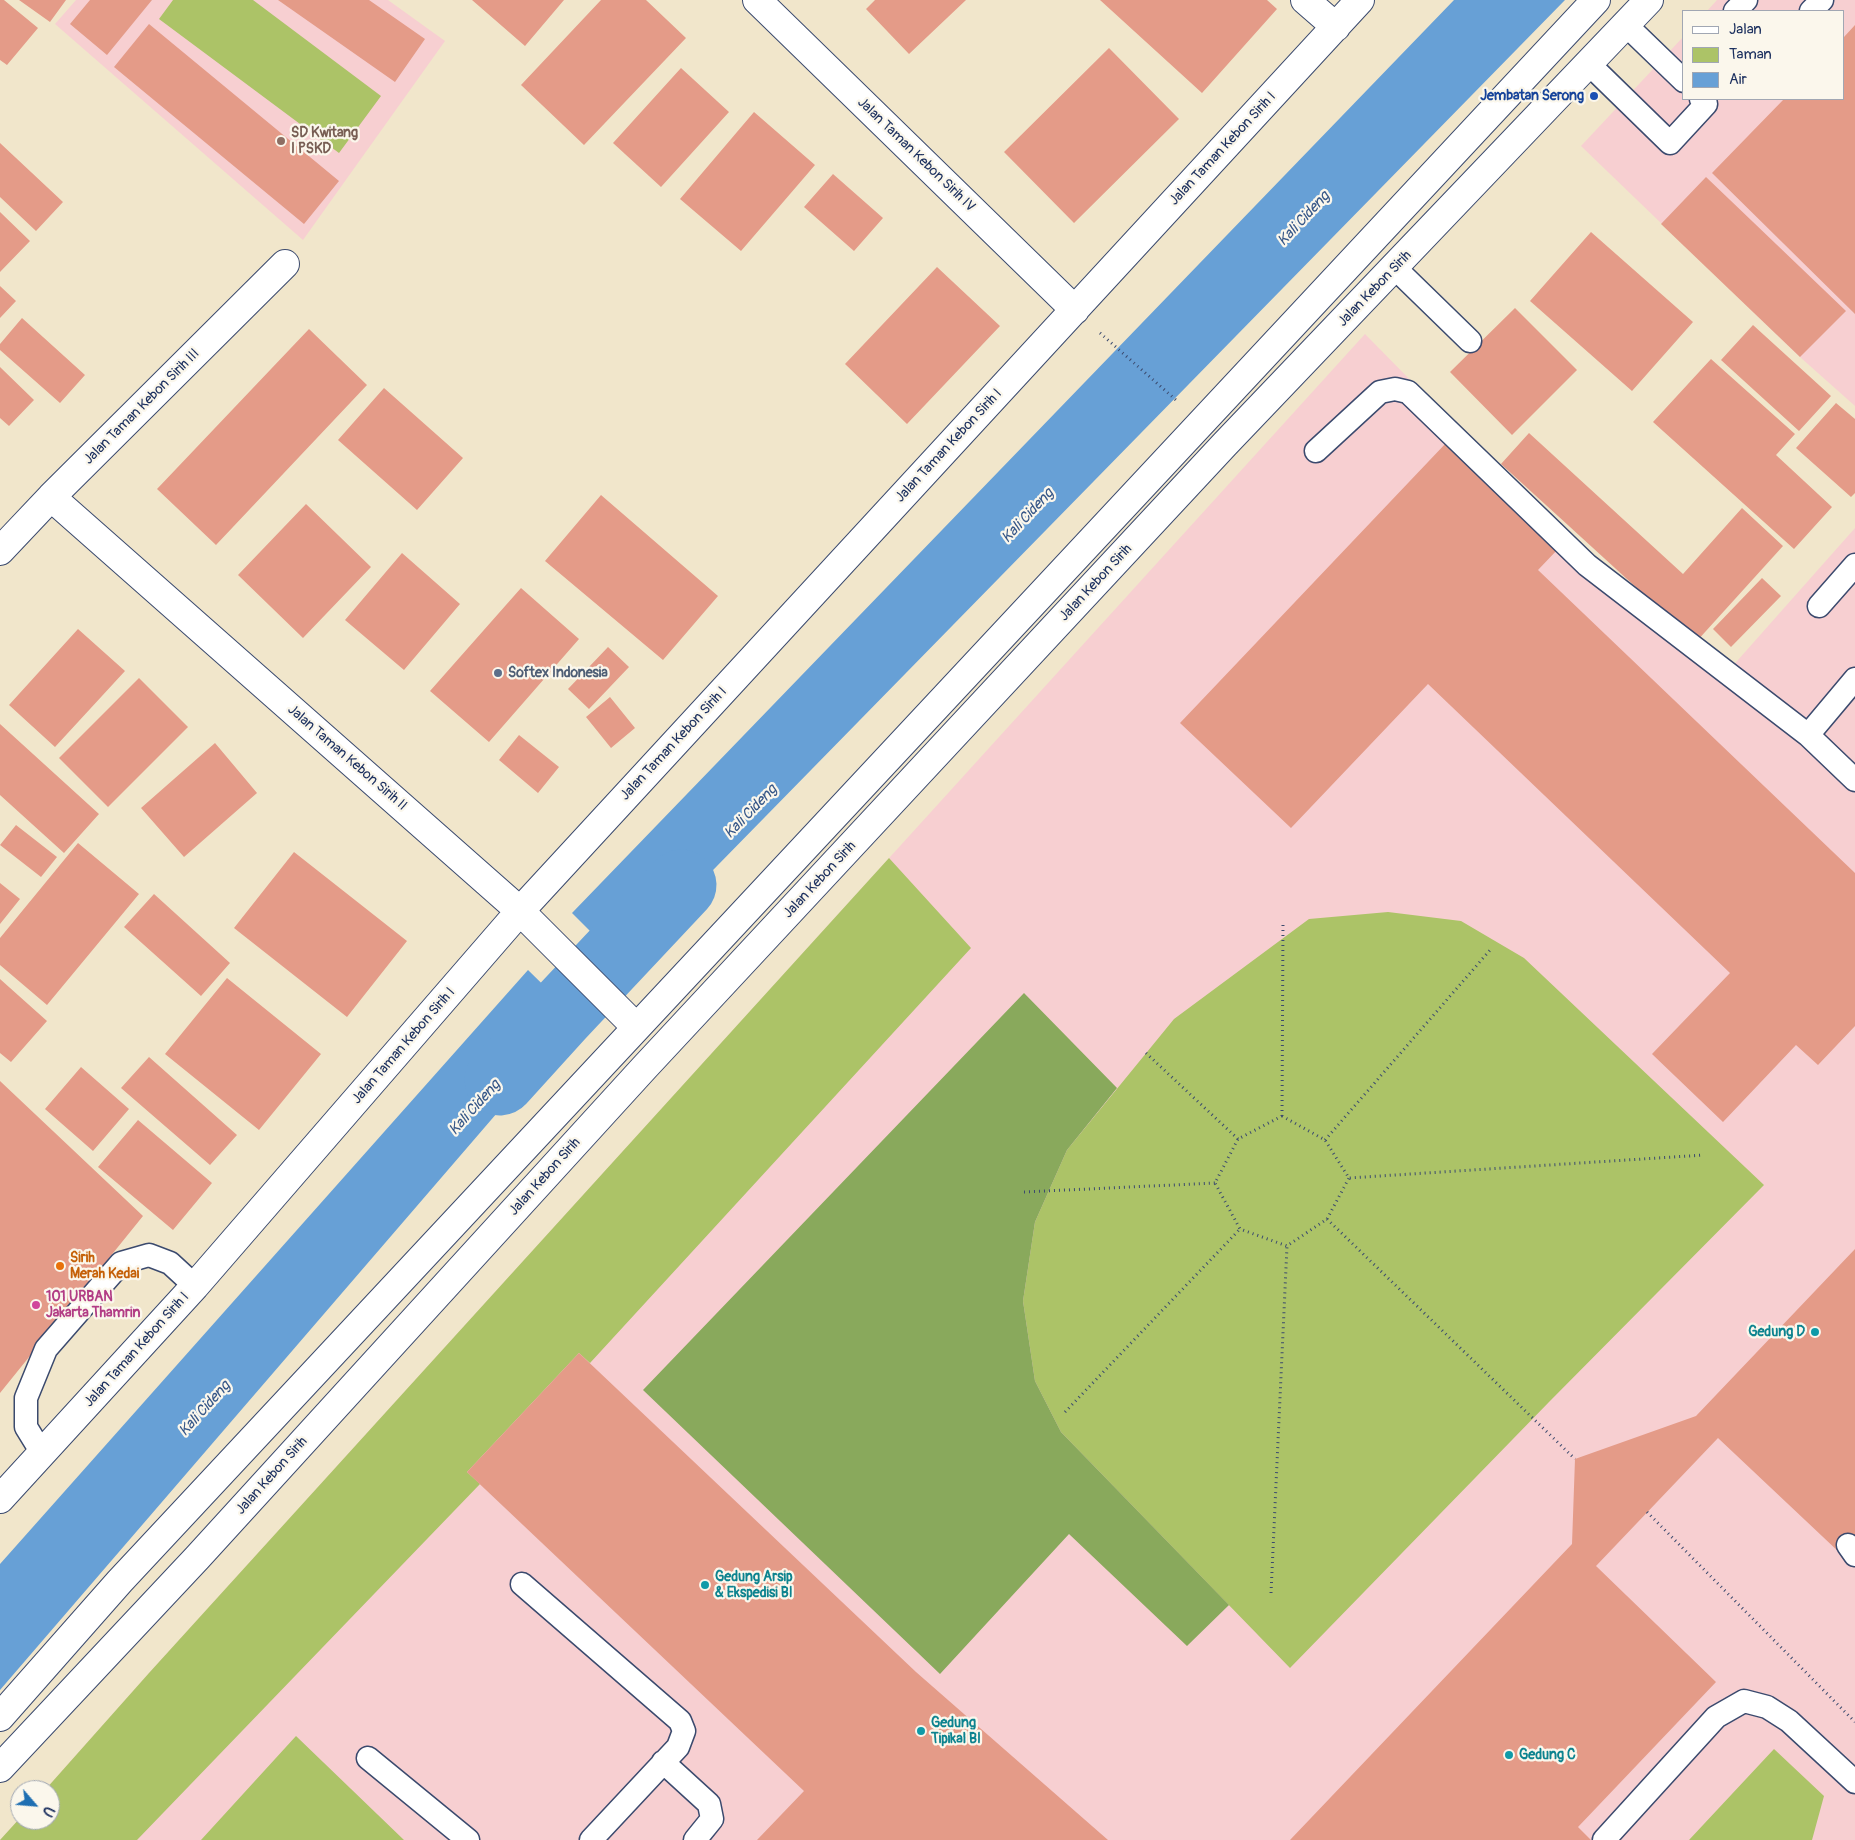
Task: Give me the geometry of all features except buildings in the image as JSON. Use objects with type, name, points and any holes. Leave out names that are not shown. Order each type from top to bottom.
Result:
[{"type":"main road","name":"Jalan Taman Kebon Sirih IV","points":[[757,0],[1075,310]]},
{"type":"main road","points":[[1305,0],[1336,27]]},
{"type":"main road","name":"Jalan Taman Kebon Sirih I","points":[[0,1499],[195,1286],[520,911],[1360,0]]},
{"type":"main road","points":[[0,1717],[120,1581],[1596,0]]},
{"type":"main road","name":"Jalan Kebon Sirih","points":[[0,1768],[204,1551],[658,1054],[1225,444],[1650,0]]},
{"type":"main road","name":"Jalan Taman Kebon Sirih III","points":[[0,552],[51,497],[285,264]]},
{"type":"main road","name":"Jalan Taman Kebon Sirih II","points":[[51,497],[520,911],[636,1027]]},
{"type":"lane","points":[[1736,10],[1746,0]]},
{"type":"lane","points":[[1812,10],[1822,0]]},
{"type":"lane","points":[[1626,25],[1682,79]]},
{"type":"lane","points":[[1589,64],[1670,143],[1706,104],[1702,100]]},
{"type":"lane","points":[[1395,268],[1470,341]]},
{"type":"lane","points":[[1316,451],[1380,392],[1395,389],[1408,392],[1587,566],[1808,735],[1855,780]]},
{"type":"lane","points":[[1819,606],[1855,565]]},
{"type":"lane","points":[[1808,735],[1855,679]]},
{"type":"lane","points":[[42,1453],[26,1427],[26,1398],[32,1381],[46,1349],[121,1264],[149,1256],[170,1263],[195,1286]]},
{"type":"lane","points":[[522,1584],[680,1721],[684,1731],[678,1747],[591,1840]]},
{"type":"lane","points":[[1604,1840],[1716,1717],[1744,1701],[1767,1707],[1789,1721],[1855,1782]]},
{"type":"lane","points":[[368,1758],[468,1840]]},
{"type":"lane","points":[[663,1762],[709,1804],[712,1820],[694,1840]]},
{"type":"path","points":[[1110,342],[1182,404]]},
{"type":"path","points":[[1282,1116],[1283,924]]},
{"type":"path","points":[[1325,1140],[1491,949]]},
{"type":"path","points":[[1146,1053],[1238,1139]]},
{"type":"path","points":[[1215,1183],[1238,1139],[1282,1116]]},
{"type":"path","points":[[1282,1116],[1325,1140],[1349,1178]]},
{"type":"path","points":[[1349,1178],[1704,1156]]},
{"type":"path","points":[[1287,1246],[1327,1219],[1349,1178]]},
{"type":"path","points":[[1024,1192],[1215,1183]]},
{"type":"path","points":[[1215,1183],[1240,1229],[1287,1246]]},
{"type":"path","points":[[1327,1219],[1575,1459]]},
{"type":"path","points":[[1065,1412],[1240,1229]]},
{"type":"path","points":[[1272,1593],[1287,1246]]},
{"type":"path","points":[[1647,1512],[1855,1722]]},
{"type":"shaded area","name":"SD Kwitang I PSKD","points":[[76,0],[388,0],[445,41],[303,240],[55,24]]},
{"type":"shaded area","points":[[1717,0],[1855,0],[1855,406],[1800,357],[1581,146],[1682,38],[1682,100],[1845,100],[1845,10],[1708,10]]},
{"type":"shaded area","points":[[1365,334],[1423,393],[1722,678],[1855,528],[1855,1840],[0,1840],[10,1829],[60,1830],[60,1780],[54,1780]]},
{"type":"green space","points":[[173,0],[253,0],[381,96],[339,153],[159,19]]},
{"type":"green space","points":[[889,858],[971,948],[590,1363],[579,1353],[467,1472],[480,1484],[137,1840],[0,1840],[10,1829],[60,1830],[60,1780],[54,1780]]},
{"type":"green space","points":[[1388,912],[1461,921],[1524,958],[1764,1185],[1290,1668],[1061,1432],[1035,1381],[1023,1301],[1035,1222],[1067,1150],[1174,1019],[1309,919]]},
{"type":"green space","points":[[1024,993],[1117,1088],[1067,1150],[1035,1222],[1023,1301],[1035,1381],[1061,1432],[1229,1605],[1187,1646],[1069,1534],[940,1674],[643,1390]]},
{"type":"green space","points":[[296,1736],[404,1840],[201,1840]]},
{"type":"green space","points":[[1774,1749],[1824,1796],[1812,1840],[1689,1840]]},
{"type":"water","points":[[1454,0],[1565,0],[622,963],[572,913]]},
{"type":"water","points":[[528,970],[578,1019],[0,1690],[0,1564]]},
{"type":"waterway","name":"Kali Cideng","points":[[500,1080],[681,885]]},
{"type":"place","name":"Jembatan Serong","points":[[1594,96]]},
{"type":"place","name":"SD Kwitang I PSKD","points":[[281,141]]},
{"type":"place","name":"Softex Indonesia","points":[[498,673]]},
{"type":"place","name":"Sirih Merah Kedai","points":[[60,1266]]},
{"type":"place","name":"1O1 URBAN Jakarta Thamrin","points":[[36,1305]]},
{"type":"place","name":"Gedung D","points":[[1815,1332]]},
{"type":"place","name":"Gedung Arsip & Ekspedisi BI","points":[[705,1585]]},
{"type":"place","name":"Gedung Tipikal BI","points":[[921,1731]]},
{"type":"place","name":"Gedung C","points":[[1509,1755]]}]
